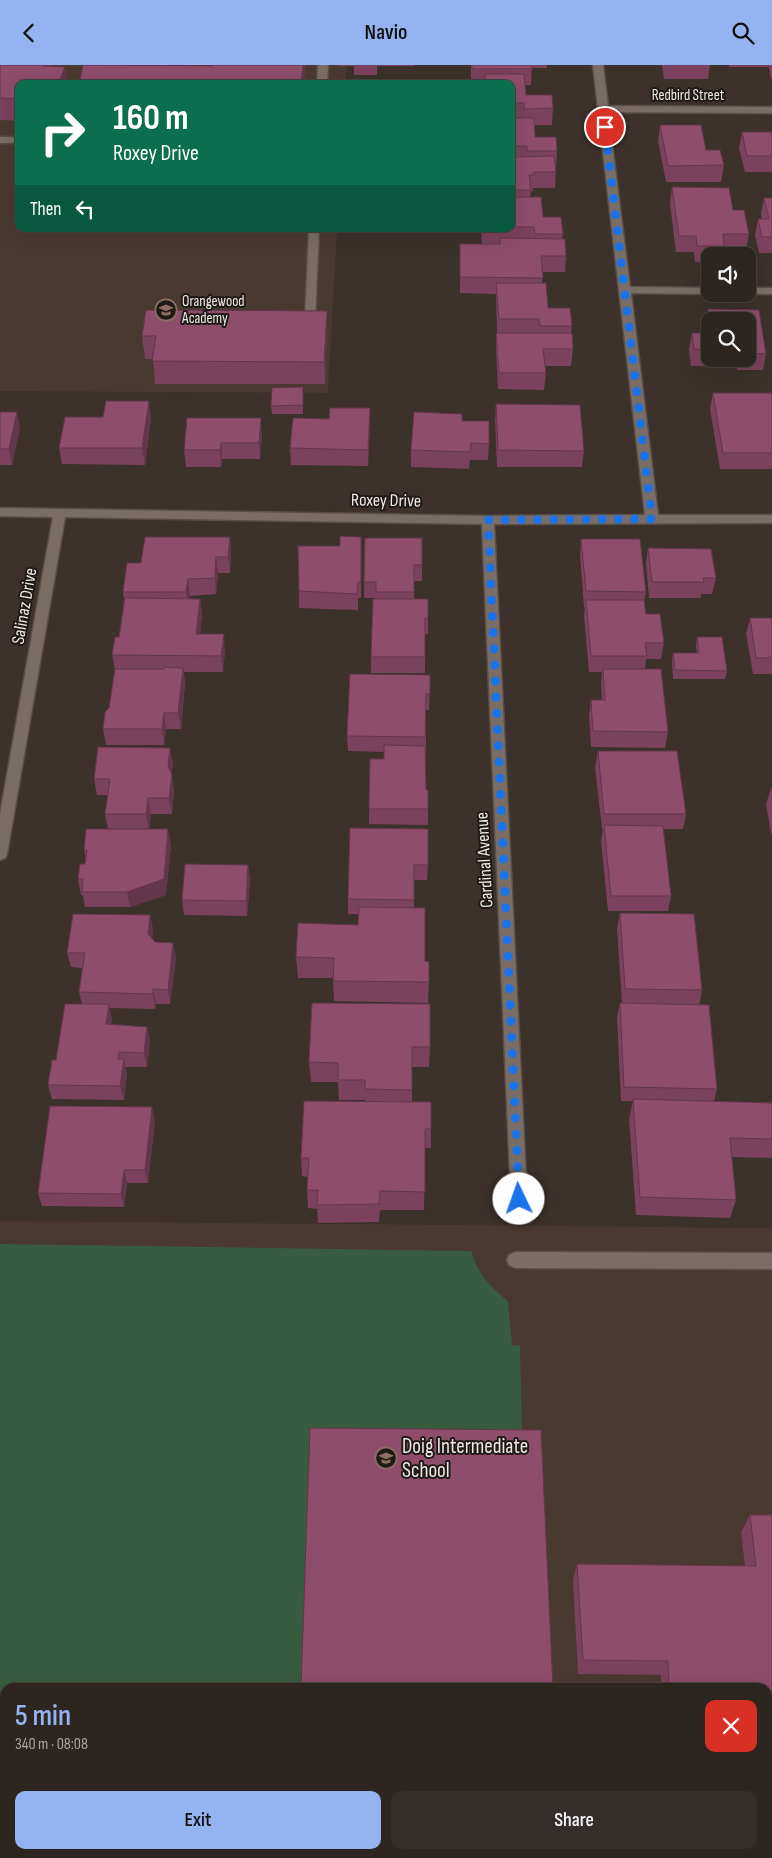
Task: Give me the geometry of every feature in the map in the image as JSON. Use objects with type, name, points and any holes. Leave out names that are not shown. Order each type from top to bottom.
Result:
[{"type":"street","points":[[322,80],[323,65]]},
{"type":"street","points":[[598,65],[652,519]]},
{"type":"street","name":"Redbird Street","points":[[603,109],[772,110]]},
{"type":"street","points":[[0,140],[12,140]]},
{"type":"street","points":[[310,320],[314,232]]},
{"type":"street","points":[[625,290],[701,291]]},
{"type":"street","points":[[756,291],[772,291]]},
{"type":"street","name":"Roxey Drive","points":[[0,512],[488,520],[772,519]]},
{"type":"street","name":"Salinaz Drive","points":[[0,854],[60,512]]},
{"type":"street","name":"Cardinal Avenue","points":[[488,520],[519,1199]]},
{"type":"street","points":[[515,1260],[772,1261]]},
{"type":"shaded area","name":"Orangewood Academy","points":[[0,65],[347,65],[345,80],[15,80],[15,232],[337,232],[328,393],[0,391]]},
{"type":"shaded area","name":"Doig Intermediate School","points":[[0,1221],[772,1228],[772,1683],[0,1683]]},
{"type":"green space","points":[[0,1244],[471,1251],[485,1279],[508,1301],[512,1346],[520,1345],[522,1442],[307,1683],[0,1683]]},
{"type":"building","points":[[0,65],[65,67],[60,80],[15,80],[15,99],[0,98]]},
{"type":"building","points":[[83,65],[303,65],[301,80],[80,80]]},
{"type":"building","points":[[472,65],[532,65],[532,69],[472,69]]},
{"type":"building","points":[[485,74],[524,74],[526,95],[552,95],[553,108],[524,109],[524,103],[515,103],[515,80],[486,80]]},
{"type":"building","points":[[515,118],[534,118],[535,137],[556,137],[557,151],[527,151],[527,146],[515,146]]},
{"type":"building","points":[[660,125],[701,125],[706,150],[720,150],[724,165],[668,166]]},
{"type":"building","points":[[742,132],[772,132],[772,156],[747,156]]},
{"type":"building","points":[[554,156],[556,172],[534,172],[534,175],[529,175],[531,190],[515,190],[515,157]]},
{"type":"building","points":[[672,187],[729,188],[733,210],[744,210],[749,234],[723,234],[724,246],[697,246],[696,236],[679,236]]},
{"type":"building","points":[[515,197],[541,197],[543,217],[561,217],[563,234],[535,234],[534,227],[515,227]]},
{"type":"building","points":[[764,198],[772,198],[772,237],[762,237],[758,219],[769,219]]},
{"type":"building","points":[[500,238],[565,239],[566,256],[541,256],[543,278],[460,277],[460,244],[500,244]]},
{"type":"building","points":[[496,283],[546,283],[548,308],[570,308],[572,326],[540,326],[539,319],[499,319]]},
{"type":"building","points":[[708,309],[759,310],[766,354],[756,353],[756,312],[708,312]]},
{"type":"building","points":[[146,310],[327,311],[324,362],[152,361],[156,336],[142,336]]},
{"type":"building","points":[[496,333],[572,333],[573,349],[543,349],[546,373],[499,373]]},
{"type":"building","points":[[692,333],[701,333],[701,349],[694,349]]},
{"type":"building","points":[[303,387],[303,405],[271,406],[272,388]]},
{"type":"building","points":[[713,393],[772,393],[772,453],[723,453]]},
{"type":"building","points":[[106,401],[149,401],[142,448],[59,448],[65,417],[103,417]]},
{"type":"building","points":[[496,404],[580,405],[584,451],[498,450]]},
{"type":"building","points":[[330,408],[370,408],[368,450],[290,448],[293,418],[329,419]]},
{"type":"building","points":[[0,412],[17,412],[9,449],[0,449]]},
{"type":"building","points":[[414,412],[462,414],[462,421],[489,421],[489,444],[471,443],[470,452],[411,450]]},
{"type":"building","points":[[187,418],[261,418],[259,443],[221,443],[220,450],[184,450]]},
{"type":"building","points":[[340,536],[361,537],[361,582],[358,582],[357,594],[299,591],[298,546],[340,546]]},
{"type":"building","points":[[145,537],[230,537],[228,557],[216,557],[215,578],[188,579],[186,592],[123,592],[127,563],[141,563]]},
{"type":"building","points":[[365,538],[422,538],[422,565],[414,565],[414,592],[376,592],[376,582],[364,582]]},
{"type":"building","points":[[581,539],[640,539],[646,592],[586,591]]},
{"type":"building","points":[[648,548],[711,549],[716,578],[703,578],[704,582],[652,582]]},
{"type":"building","points":[[125,598],[200,599],[196,634],[224,634],[221,656],[112,655],[115,637],[119,637]]},
{"type":"building","points":[[373,599],[428,599],[428,618],[425,618],[425,657],[371,657]]},
{"type":"building","points":[[586,600],[644,600],[646,614],[660,614],[664,643],[645,643],[647,656],[591,656]]},
{"type":"building","points":[[750,618],[772,618],[772,658],[756,658]]},
{"type":"building","points":[[697,637],[722,637],[727,671],[675,670],[673,653],[699,653]]},
{"type":"building","points":[[164,667],[183,668],[178,713],[164,713],[162,729],[103,729],[105,712],[109,708],[115,669],[164,669]]},
{"type":"building","points":[[603,669],[661,669],[668,732],[593,731],[591,700],[605,700]]},
{"type":"building","points":[[350,674],[430,675],[430,694],[426,694],[425,737],[347,736]]},
{"type":"building","points":[[384,745],[425,746],[428,809],[369,809],[370,759],[384,759]]},
{"type":"building","points":[[98,747],[170,748],[168,766],[172,775],[169,798],[148,798],[146,814],[105,814],[110,779],[94,779]]},
{"type":"building","points":[[598,751],[677,751],[686,814],[604,814]]},
{"type":"building","points":[[604,825],[663,826],[671,896],[611,896]]},
{"type":"building","points":[[350,828],[428,829],[428,865],[414,865],[414,900],[348,899]]},
{"type":"building","points":[[86,829],[168,829],[164,879],[127,892],[82,892],[83,879],[78,879],[80,864],[85,864],[87,850],[84,850]]},
{"type":"building","points":[[185,864],[248,865],[246,901],[182,900]]},
{"type":"building","points":[[359,907],[425,908],[425,961],[429,962],[429,982],[333,981],[334,958],[296,957],[298,923],[358,925]]},
{"type":"building","points":[[620,913],[694,914],[702,990],[625,989]]},
{"type":"building","points":[[73,914],[150,915],[148,934],[155,942],[173,943],[168,990],[153,989],[153,994],[79,992],[85,953],[67,953]]},
{"type":"building","points":[[312,1003],[430,1004],[430,1047],[412,1047],[412,1090],[365,1089],[365,1080],[338,1080],[338,1063],[309,1062]]},
{"type":"building","points":[[620,1003],[709,1005],[717,1089],[624,1087]]},
{"type":"building","points":[[65,1004],[109,1004],[106,1024],[147,1027],[144,1053],[119,1052],[118,1059],[124,1059],[120,1086],[48,1085],[52,1060],[56,1060]]},
{"type":"building","points":[[633,1099],[772,1103],[772,1139],[730,1138],[736,1200],[640,1197]]},
{"type":"building","points":[[304,1101],[431,1102],[431,1129],[425,1129],[425,1192],[380,1191],[379,1204],[317,1205],[318,1190],[307,1190],[309,1158],[301,1158]]},
{"type":"building","points":[[50,1106],[152,1107],[145,1170],[124,1170],[121,1194],[38,1193]]},
{"type":"building","points":[[310,1428],[541,1430],[553,1683],[301,1683]]},
{"type":"building","points":[[750,1515],[772,1515],[772,1683],[669,1683],[668,1661],[583,1660],[577,1564],[756,1566]]},
{"type":"place","name":"Orangewood Academy","points":[[166,310]]},
{"type":"place","name":"Doig Intermediate School","points":[[386,1458]]},
{"type":"route","points":[[519,1199],[488,520],[652,519],[605,127]]}]
